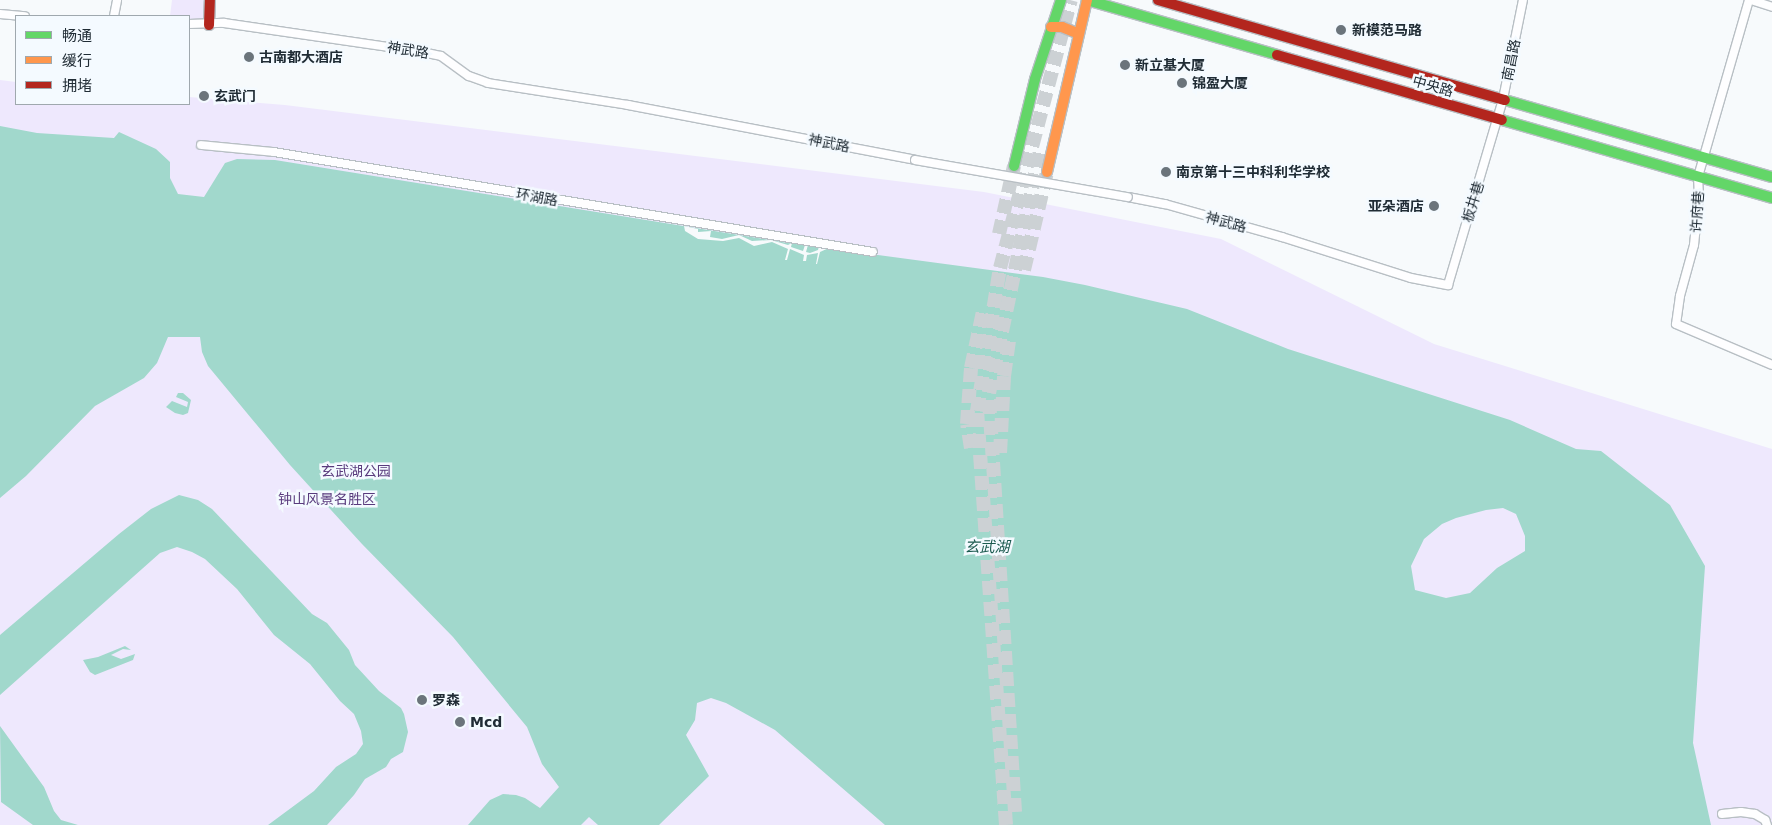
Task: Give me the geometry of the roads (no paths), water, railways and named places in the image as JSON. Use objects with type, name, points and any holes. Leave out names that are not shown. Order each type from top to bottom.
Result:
[{"type":"main road","points":[[209,25],[210,0]]},
{"type":"main road","points":[[1014,166],[1051,28],[1061,0]]},
{"type":"main road","points":[[1047,172],[1087,0]]},
{"type":"main road","name":"中央路","points":[[1087,0],[1772,198]]},
{"type":"main road","name":"中央路","points":[[1158,0],[1772,177]]},
{"type":"main road","points":[[1051,28],[1062,27],[1079,34]]},
{"type":"street","points":[[114,15],[117,0]]},
{"type":"street","name":"南昌路","points":[[1498,119],[1522,0]]},
{"type":"street","points":[[1750,0],[1772,7]]},
{"type":"street","name":"许府巷","points":[[1750,0],[1698,177],[1699,195],[1694,245],[1680,296],[1676,324],[1772,365]]},
{"type":"street","points":[[0,14],[15,15]]},
{"type":"street","name":"神武路","points":[[190,24],[209,25],[224,23],[422,52],[441,56],[470,76],[488,83],[637,107],[915,160],[1165,204],[1282,237],[1411,278],[1448,285]]},
{"type":"street","name":"板井巷","points":[[1448,285],[1498,119]]},
{"type":"street","name":"环湖路","points":[[201,145],[274,152],[873,252]]},
{"type":"street","points":[[1722,814],[1740,812],[1756,814],[1765,820],[1767,825]]},
{"type":"water","name":"玄武湖","points":[[0,126],[37,133],[114,138],[119,132],[156,149],[170,162],[170,178],[178,194],[204,197],[225,163],[237,159],[275,160],[788,243],[1043,277],[1085,285],[1187,309],[1288,349],[1510,420],[1576,449],[1601,451],[1670,505],[1705,566],[1693,743],[1711,825],[885,825],[775,730],[726,703],[711,698],[697,703],[695,720],[686,735],[709,776],[659,825],[598,825],[589,817],[581,825],[468,825],[490,800],[503,794],[525,798],[540,808],[559,787],[542,764],[527,727],[453,637],[362,544],[290,465],[208,366],[202,352],[200,337],[168,337],[157,363],[144,378],[95,406],[26,476],[0,498]],"holes":[[[1503,508],[1516,514],[1525,536],[1525,551],[1497,568],[1470,593],[1446,598],[1415,590],[1411,566],[1424,539],[1442,524],[1486,510]]]},
{"type":"water","points":[[178,393],[183,393],[191,400],[188,413],[183,415],[175,413],[166,407],[172,401],[187,407],[188,402],[176,397]]},
{"type":"water","points":[[179,495],[198,500],[212,509],[312,614],[327,623],[349,650],[355,665],[379,691],[401,708],[404,714],[408,732],[403,752],[391,759],[386,767],[365,779],[354,795],[327,825],[268,825],[314,791],[336,767],[356,754],[363,744],[361,731],[354,714],[340,701],[310,664],[274,635],[237,589],[205,559],[192,552],[177,547],[160,553],[0,695],[0,635],[119,534],[151,509]]},
{"type":"water","points":[[125,646],[131,650],[123,649],[111,655],[121,659],[135,654],[133,660],[95,675],[90,672],[83,660],[98,657]]},
{"type":"water","points":[[0,726],[44,787],[54,811],[61,820],[78,825],[33,825],[1,802]]},
{"type":"tunnel","points":[[1006,825],[977,411],[1000,268],[1071,0]]},
{"type":"tunnel","points":[[1015,812],[989,393],[1040,152]]},
{"type":"tunnel","points":[[999,234],[1014,166]]},
{"type":"tunnel","points":[[1024,270],[1047,172]]},
{"type":"tunnel","points":[[971,448],[967,424],[971,368],[984,307]]},
{"type":"tunnel","points":[[1000,453],[1004,376],[1009,340]]},
{"type":"place","name":"新模范马路","points":[[1341,30]]},
{"type":"place","name":"古南都大酒店","points":[[249,57]]},
{"type":"place","name":"新立基大厦","points":[[1125,65]]},
{"type":"place","name":"锦盈大厦","points":[[1182,83]]},
{"type":"place","name":"玄武门","points":[[204,96]]},
{"type":"place","name":"南京第十三中科利华学校","points":[[1166,172]]},
{"type":"place","name":"亚朵酒店","points":[[1434,206]]},
{"type":"place","name":"罗森","points":[[422,700]]},
{"type":"place","name":"Mcd","points":[[460,722]]},
{"type":"park label","name":"玄武湖公园","points":[[356,471]]},
{"type":"park label","name":"钟山风景名胜区","points":[[327,499]]}]
